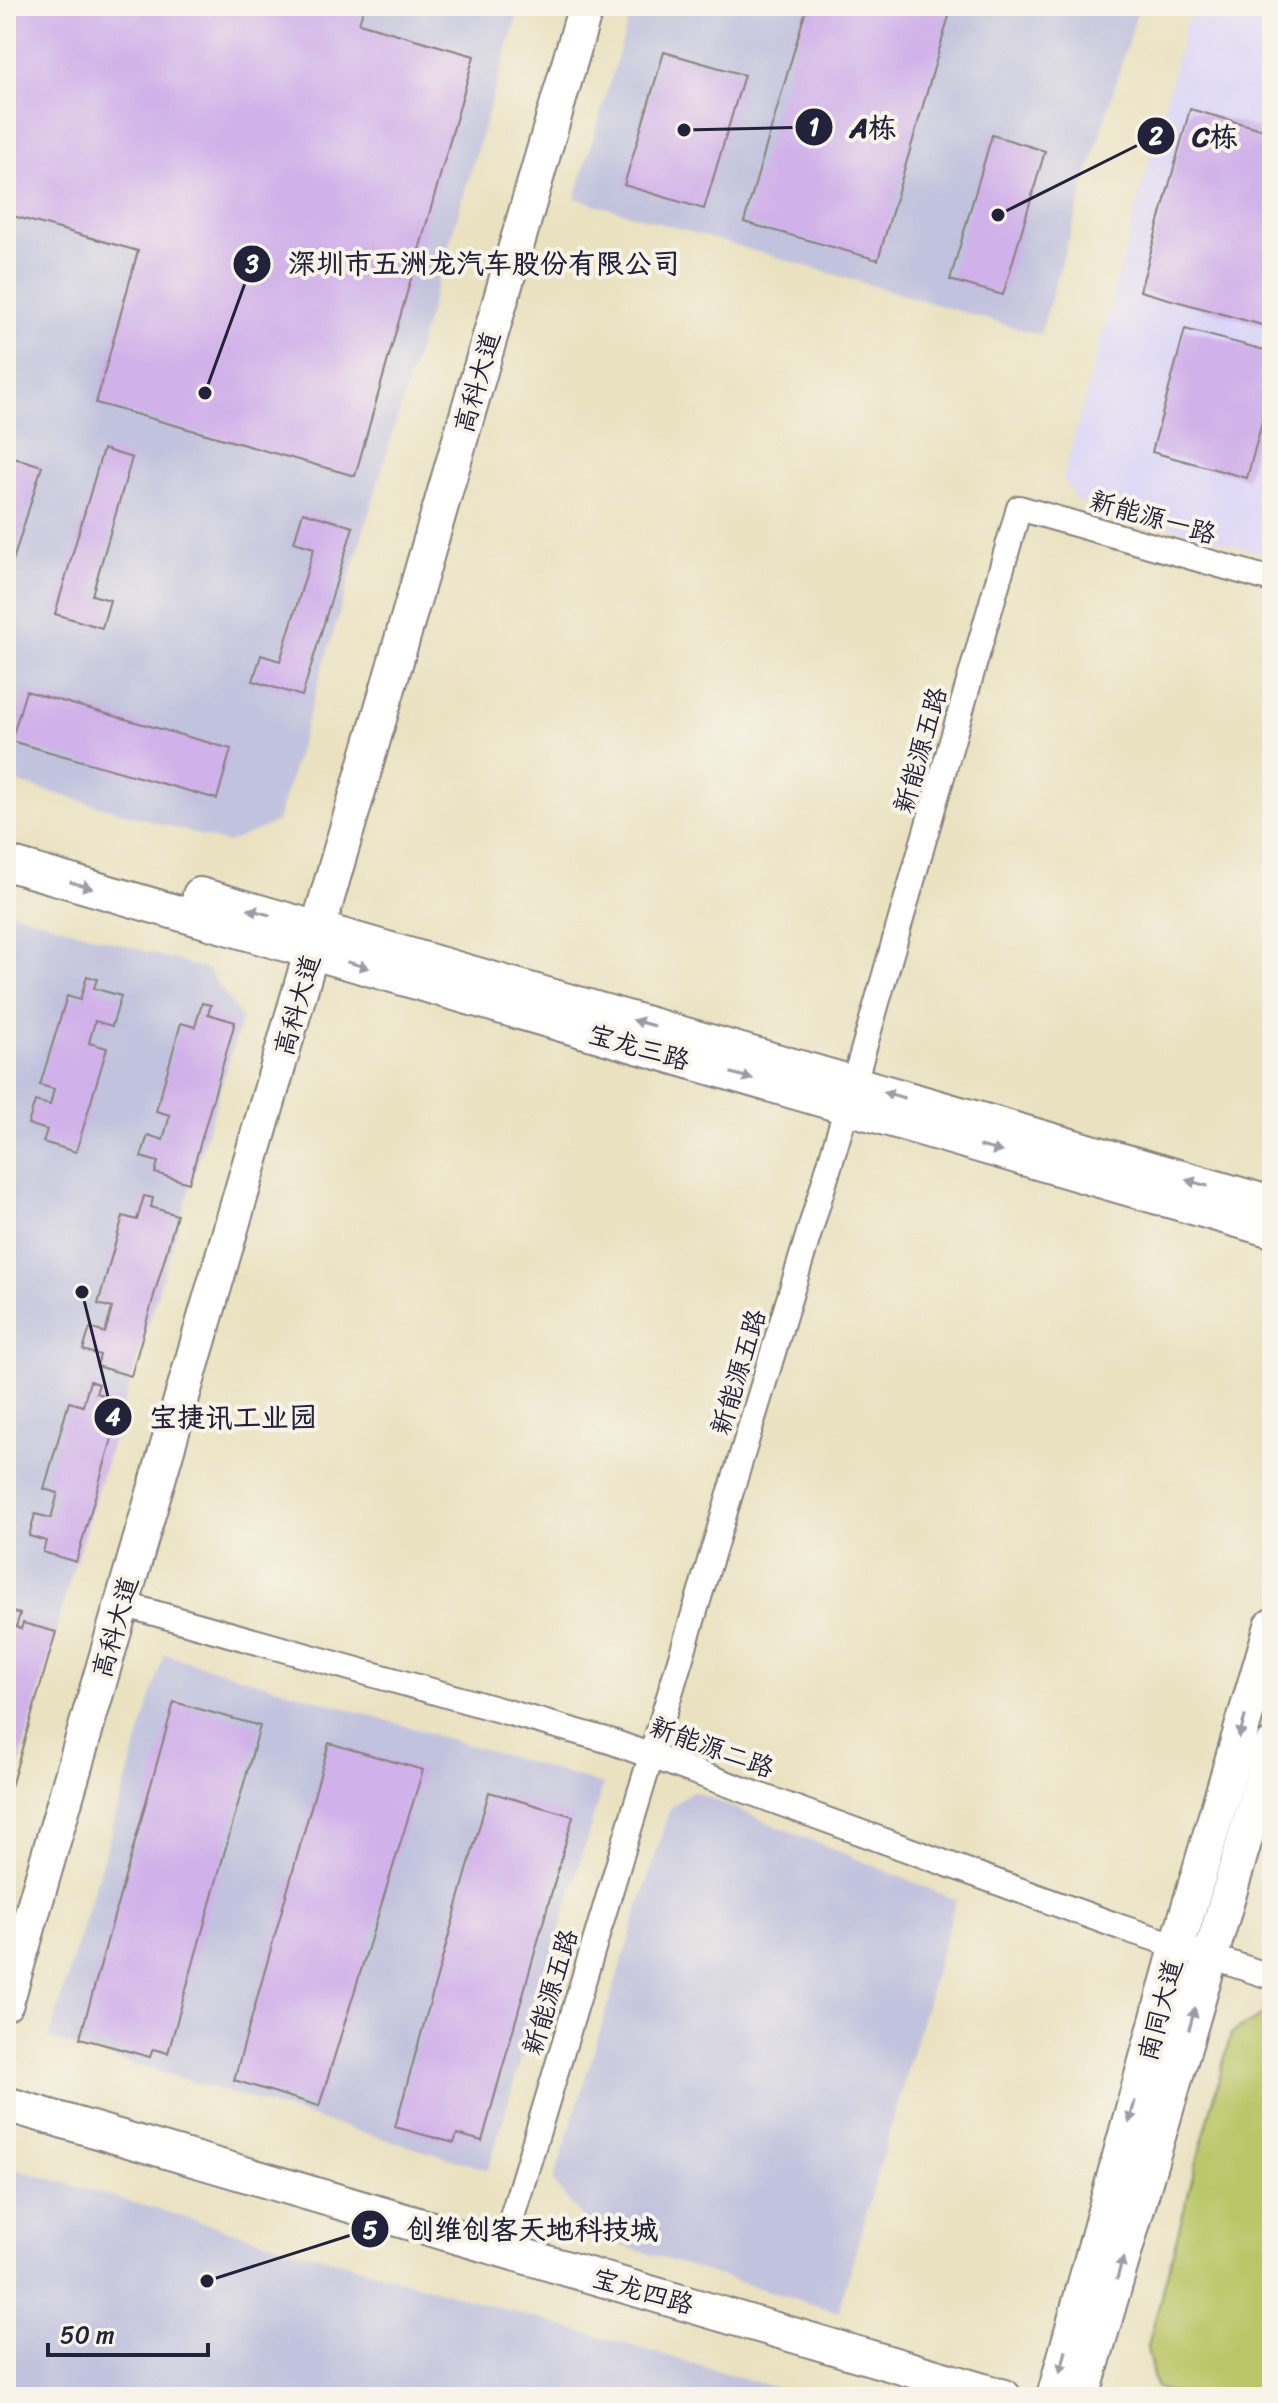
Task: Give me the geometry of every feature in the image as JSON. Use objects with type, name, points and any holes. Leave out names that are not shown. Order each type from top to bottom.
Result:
[{"type":"street","name":"高科大道","points":[[6,2003],[586,6]]},
{"type":"street","name":"新能源一路","points":[[1019,508],[1272,580]]},
{"type":"street","name":"新能源五路","points":[[502,2250],[850,1095],[1019,508]]},
{"type":"street","name":"宝龙三路","points":[[6,838],[316,940],[850,1095],[1272,1230]]},
{"type":"street","name":"宝龙三路","points":[[6,863],[316,940]]},
{"type":"street","name":"宝龙三路","points":[[850,1095],[1272,1204]]},
{"type":"street","name":"新能源二路","points":[[122,1604],[610,1741],[1272,1977]]},
{"type":"street","name":"南同大道","points":[[1054,2397],[1178,1946],[1272,1626]]},
{"type":"street","name":"南同大道","points":[[1082,2397],[1272,1746]]},
{"type":"street","name":"宝龙四路","points":[[6,2104],[1004,2397]]},
{"type":"shaded area","points":[[6,6],[520,6],[277,822],[227,843],[6,779]]},
{"type":"shaded area","points":[[633,6],[1139,6],[1040,335],[575,198]]},
{"type":"shaded area","points":[[1208,6],[1272,6],[1272,556],[1077,501],[1063,479],[1187,21]]},
{"type":"shaded area","points":[[6,910],[208,970],[242,1018],[68,1586],[6,1815]]},
{"type":"shaded area","points":[[164,1654],[603,1785],[488,2170],[49,2039]]},
{"type":"shaded area","points":[[692,1791],[956,1900],[838,2312],[600,2239],[553,2182],[670,1808]]},
{"type":"shaded area","points":[[6,2166],[809,2397],[6,2397]]},
{"type":"green space","points":[[1272,2009],[1272,2397],[1188,2397],[1156,2388],[1147,2349],[1231,2034]]},
{"type":"building","points":[[6,6],[364,6],[359,23],[474,56],[355,476],[96,403],[138,251],[6,214]]},
{"type":"building","points":[[807,6],[952,6],[878,260],[744,222]]},
{"type":"building","points":[[664,52],[744,75],[704,209],[624,185]]},
{"type":"building","points":[[1190,109],[1272,132],[1272,314],[1269,327],[1140,291]]},
{"type":"building","points":[[992,135],[1045,151],[1003,295],[950,280]]},
{"type":"building","points":[[1185,329],[1272,352],[1272,385],[1247,478],[1152,452]]},
{"type":"building","points":[[103,449],[132,458],[92,595],[110,600],[102,628],[55,614]]},
{"type":"building","points":[[6,455],[42,466],[7,580],[6,580]]},
{"type":"building","points":[[303,512],[353,527],[302,696],[253,681],[261,655],[280,661],[314,548],[294,542]]},
{"type":"building","points":[[26,691],[231,749],[217,799],[11,741]]},
{"type":"building","points":[[87,976],[97,979],[94,988],[121,996],[112,1026],[95,1021],[89,1043],[107,1048],[76,1152],[43,1142],[47,1130],[28,1124],[35,1101],[50,1105],[54,1089],[40,1085],[67,996],[80,1000]]},
{"type":"building","points":[[202,1003],[211,1005],[208,1014],[235,1022],[189,1183],[155,1173],[158,1162],[141,1157],[148,1135],[163,1140],[170,1115],[156,1111],[181,1023],[195,1027]]},
{"type":"building","points":[[144,1196],[153,1198],[151,1207],[177,1215],[131,1376],[97,1366],[100,1355],[83,1350],[90,1328],[105,1333],[112,1308],[98,1304],[123,1216],[137,1220]]},
{"type":"building","points":[[90,1381],[99,1384],[96,1393],[123,1401],[76,1562],[43,1552],[46,1541],[29,1536],[35,1514],[51,1518],[58,1493],[44,1489],[69,1402],[83,1406]]},
{"type":"building","points":[[6,1610],[20,1614],[16,1627],[21,1629],[23,1623],[56,1632],[7,1800]]},
{"type":"building","points":[[174,1702],[260,1726],[168,2053],[153,2049],[150,2057],[80,2038]]},
{"type":"building","points":[[329,1743],[423,1770],[319,2106],[234,2080]]},
{"type":"building","points":[[489,1792],[573,1816],[482,2141],[457,2134],[454,2143],[395,2127]]},
{"type":"place","name":"A栋","points":[[684,130]]},
{"type":"place","name":"C栋","points":[[998,215]]},
{"type":"place","name":"深圳市五洲龙汽车股份有限公司","points":[[205,393]]},
{"type":"place","name":"宝捷讯工业园","points":[[82,1292]]},
{"type":"place","name":"创维创客天地科技城","points":[[207,2281]]}]
